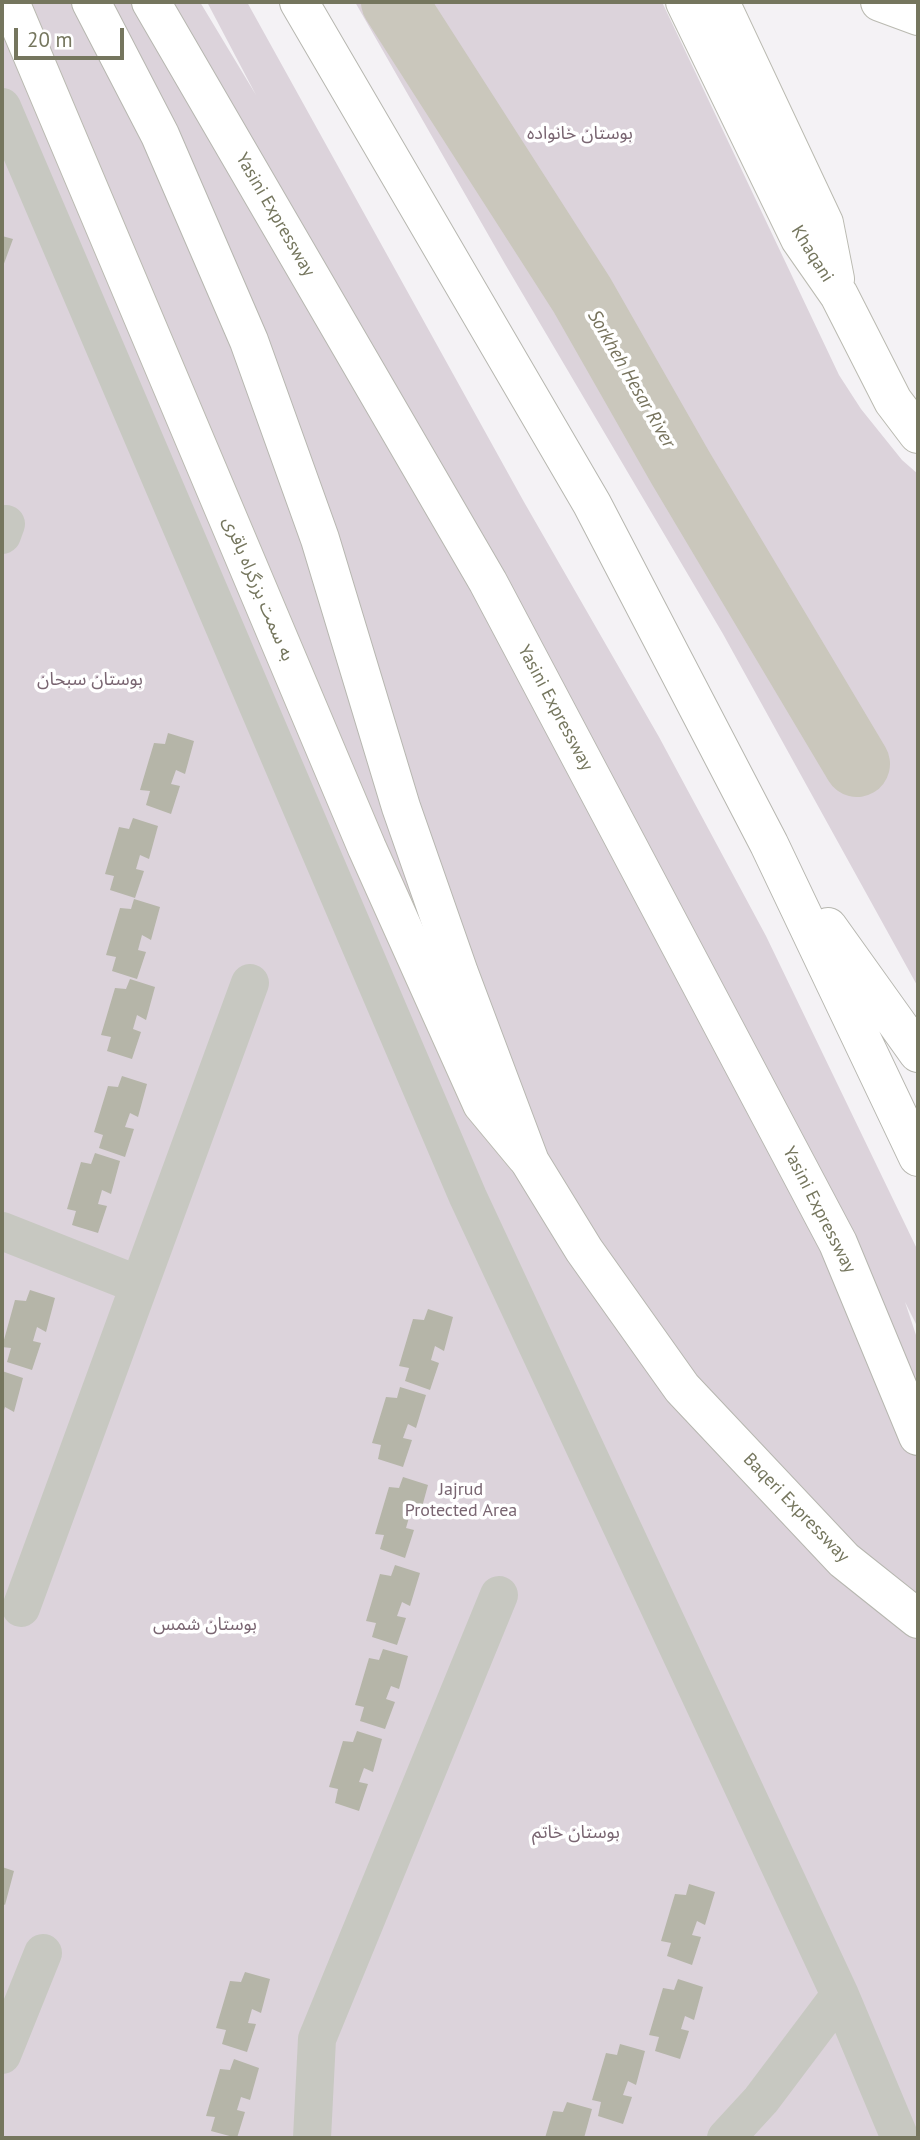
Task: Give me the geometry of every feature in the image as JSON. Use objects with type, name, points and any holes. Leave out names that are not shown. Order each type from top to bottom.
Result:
[{"type":"main road","name":"به سمت بزرگراه باقری","points":[[10,2],[367,848],[482,1104],[530,1162]]},
{"type":"main road","points":[[90,2],[160,135],[249,341],[320,539],[405,820],[459,974],[530,1162]]},
{"type":"main road","name":"Yasini Expressway","points":[[151,2],[488,582],[838,1242],[918,1436]]},
{"type":"main road","points":[[299,2],[592,504],[769,844],[918,1157]]},
{"type":"main road","name":"Khaqani","points":[[685,2],[800,239],[839,295]]},
{"type":"main road","name":"Khaqani","points":[[720,2],[824,223],[839,295]]},
{"type":"main road","points":[[880,2],[918,16]]},
{"type":"main road","points":[[839,295],[894,401],[918,434]]},
{"type":"main road","points":[[769,844],[918,1053]]},
{"type":"main road","name":"Baqeri Expressway","points":[[530,1162],[584,1250],[682,1388],[844,1560],[918,1619]]},
{"type":"street","points":[[2,107],[468,1197],[840,1995],[901,2138]]},
{"type":"street","points":[[21,1608],[250,984]]},
{"type":"street","points":[[2,1231],[139,1285]]},
{"type":"street","points":[[312,2138],[317,2039],[499,1595]]},
{"type":"street","points":[[2,2055],[43,1953]]},
{"type":"street","points":[[726,2138],[761,2100],[840,1995]]},
{"type":"green space","name":"Jajrud Protected Area","points":[[2,2],[200,2],[256,95],[207,2],[247,2],[524,502],[659,737],[766,936],[918,1251],[918,1328],[905,1302],[918,1341],[918,2138],[2,2138]]},
{"type":"green space","name":"بوستان خانواده","points":[[355,2],[662,2],[839,375],[861,409],[902,460],[918,474],[918,987],[723,634],[505,264]]},
{"type":"building","points":[[2,236],[13,239],[2,269]]},
{"type":"building","points":[[168,733],[194,741],[185,774],[176,770],[171,784],[180,786],[171,814],[146,805],[150,791],[140,790],[154,743],[165,744]]},
{"type":"building","points":[[133,818],[158,826],[149,859],[140,855],[136,869],[144,871],[135,898],[110,890],[114,876],[105,874],[119,827],[129,829]]},
{"type":"building","points":[[134,899],[160,907],[151,940],[142,935],[138,950],[146,952],[137,979],[112,971],[116,957],[106,955],[120,908],[131,909]]},
{"type":"building","points":[[130,979],[155,987],[146,1020],[137,1015],[133,1029],[141,1032],[132,1059],[107,1051],[111,1037],[101,1035],[115,988],[126,989]]},
{"type":"building","points":[[122,1076],[147,1084],[138,1117],[130,1113],[125,1127],[134,1129],[125,1157],[99,1148],[103,1135],[94,1132],[108,1086],[118,1087]]},
{"type":"building","points":[[95,1153],[120,1161],[111,1194],[102,1190],[98,1204],[107,1206],[98,1233],[72,1225],[76,1211],[67,1209],[81,1162],[91,1164]]},
{"type":"building","points":[[30,1290],[55,1298],[46,1332],[37,1327],[33,1341],[41,1343],[32,1370],[7,1362],[11,1348],[2,1347],[15,1300],[26,1301]]},
{"type":"building","points":[[428,1309],[453,1317],[444,1351],[435,1346],[431,1360],[439,1363],[430,1390],[405,1381],[409,1368],[399,1366],[413,1319],[424,1320]]},
{"type":"building","points":[[2,1371],[23,1378],[14,1412],[5,1407],[2,1417]]},
{"type":"building","points":[[400,1387],[426,1395],[416,1428],[408,1424],[403,1438],[412,1440],[403,1467],[378,1459],[381,1445],[372,1443],[386,1397],[397,1398]]},
{"type":"building","points":[[403,1477],[428,1485],[419,1518],[410,1514],[406,1528],[414,1530],[405,1558],[380,1549],[384,1535],[375,1534],[389,1487],[399,1488]]},
{"type":"building","points":[[395,1565],[420,1573],[410,1606],[402,1602],[397,1616],[406,1618],[397,1645],[372,1637],[376,1623],[366,1621],[380,1574],[391,1576]]},
{"type":"building","points":[[383,1649],[408,1656],[399,1689],[391,1686],[386,1699],[395,1702],[385,1729],[360,1721],[364,1707],[355,1705],[369,1658],[379,1660]]},
{"type":"building","points":[[357,1731],[382,1739],[373,1772],[364,1768],[359,1782],[368,1784],[359,1811],[335,1803],[338,1789],[329,1787],[343,1741],[353,1742]]},
{"type":"building","points":[[2,1867],[14,1871],[5,1905],[2,1903]]},
{"type":"building","points":[[689,1884],[715,1892],[705,1925],[697,1921],[692,1935],[701,1937],[692,1965],[667,1956],[671,1943],[661,1941],[675,1894],[686,1895]]},
{"type":"building","points":[[245,1972],[270,1979],[261,2013],[252,2009],[248,2023],[256,2024],[247,2052],[222,2044],[226,2030],[216,2028],[230,1981],[241,1982]]},
{"type":"building","points":[[678,1979],[703,1987],[694,2020],[685,2016],[681,2029],[689,2031],[680,2059],[655,2051],[659,2037],[649,2035],[663,1988],[674,1990]]},
{"type":"building","points":[[620,2044],[645,2051],[636,2085],[628,2081],[623,2095],[632,2097],[623,2124],[598,2116],[601,2102],[592,2100],[606,2053],[617,2055]]},
{"type":"building","points":[[234,2059],[259,2068],[250,2100],[241,2097],[237,2110],[245,2112],[237,2138],[211,2131],[215,2117],[206,2116],[220,2069],[230,2070]]},
{"type":"building","points":[[567,2102],[592,2109],[584,2138],[545,2138],[553,2111],[563,2112]]},
{"type":"waterway","name":"Sorkheh Hesar River","points":[[394,2],[582,295],[680,467],[857,764]]},
{"type":"park label","name":"بوستان سبحان","points":[[90,680]]},
{"type":"park label","name":"بوستان شمس","points":[[205,1625]]},
{"type":"park label","name":"بوستان خاتم","points":[[576,1833]]}]
